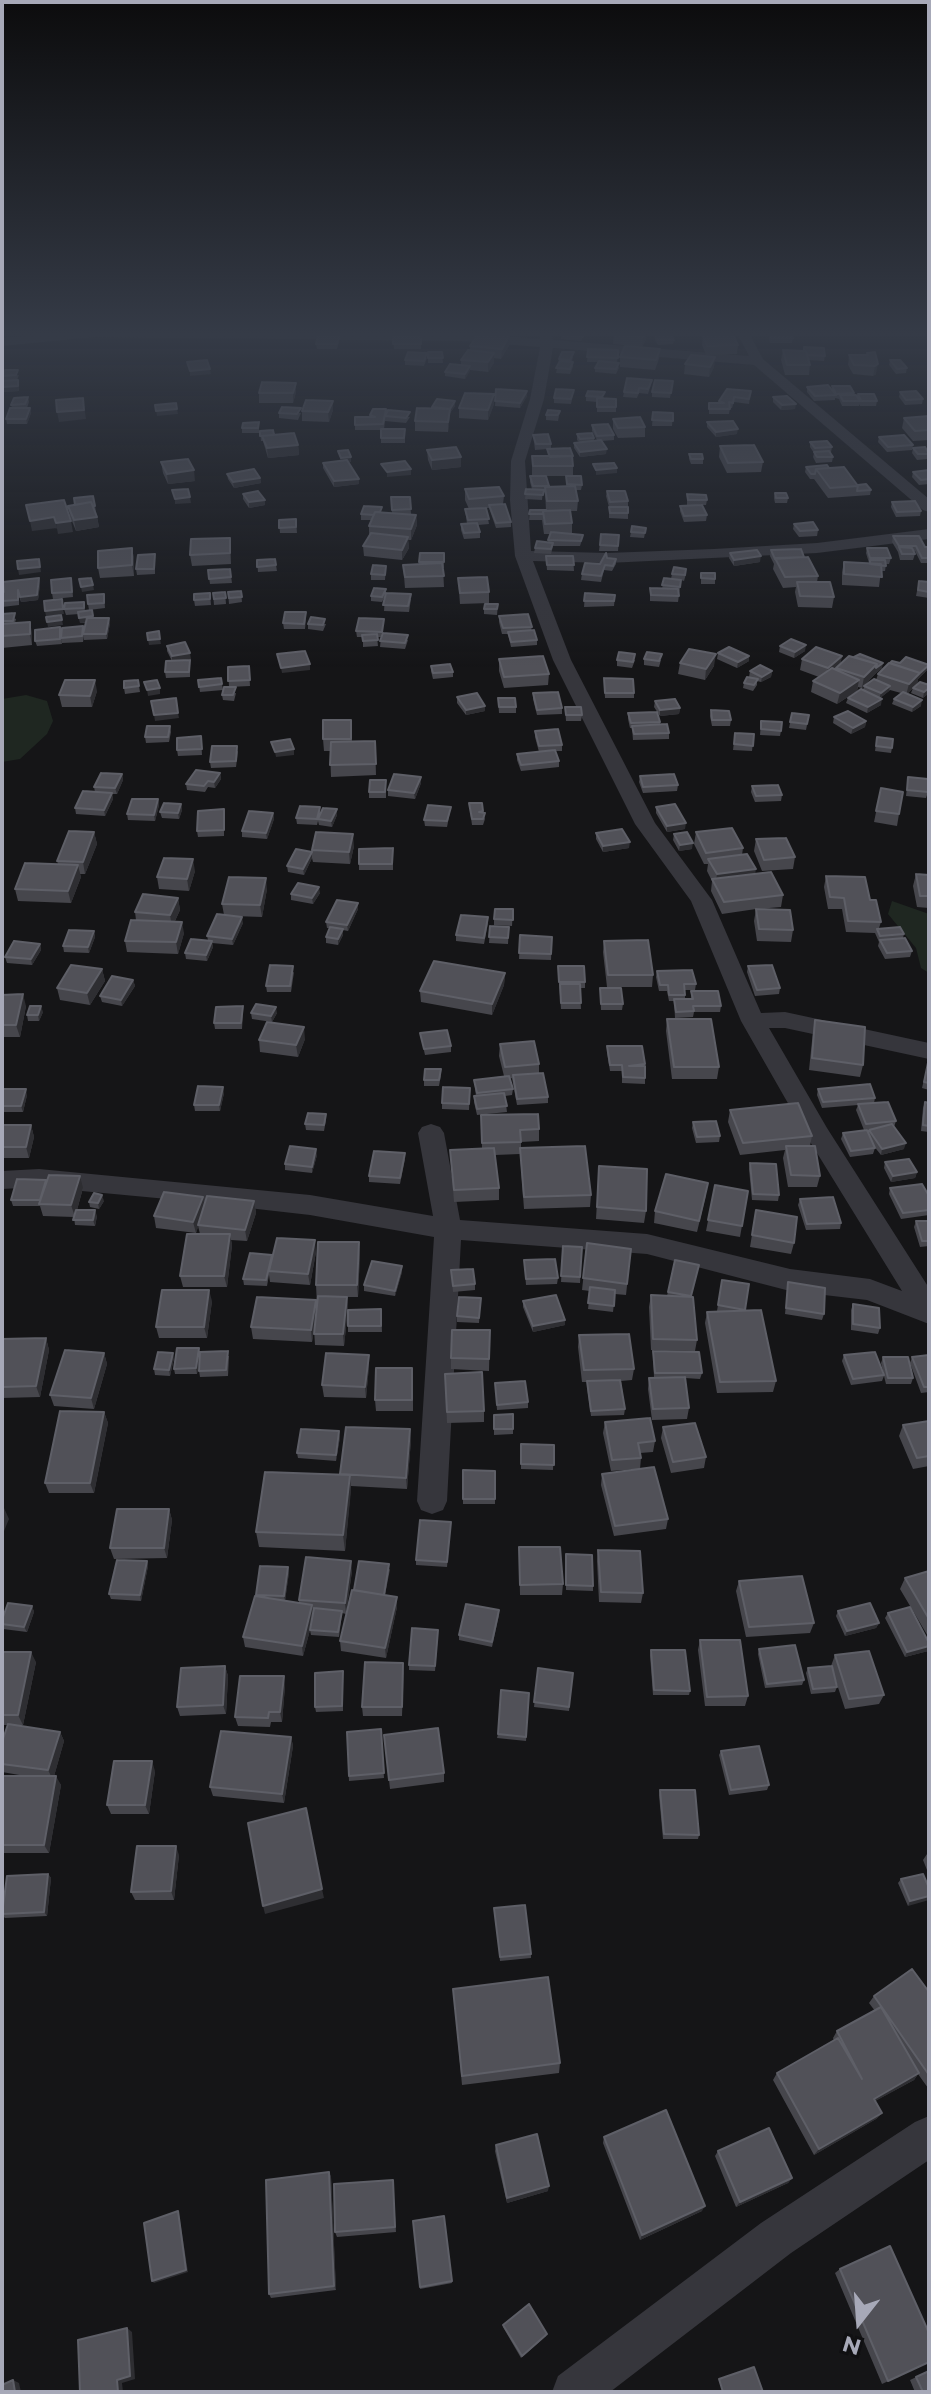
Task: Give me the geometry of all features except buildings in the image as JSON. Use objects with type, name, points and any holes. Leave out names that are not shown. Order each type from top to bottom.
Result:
[{"type":"street","points":[[523,445],[518,461],[523,556],[562,660],[645,824],[701,900],[753,1021],[818,1134],[929,1312]]},
{"type":"street","points":[[856,445],[929,507]]},
{"type":"street","points":[[523,556],[607,558],[714,554],[817,548],[929,534]]},
{"type":"street","points":[[753,1021],[785,1020],[929,1051]]},
{"type":"street","points":[[431,1133],[448,1229],[432,1501]]},
{"type":"street","points":[[2,1180],[39,1178],[178,1190],[310,1205],[448,1229],[647,1244],[790,1280],[870,1290],[929,1312]]},
{"type":"street","points":[[574,2392],[776,2238],[929,2136]]},
{"type":"shaded area","points":[[26,695],[47,701],[53,721],[47,734],[20,759],[2,762],[2,699]]},
{"type":"shaded area","points":[[892,901],[929,914],[929,973],[921,968],[916,948],[888,914]]}]
